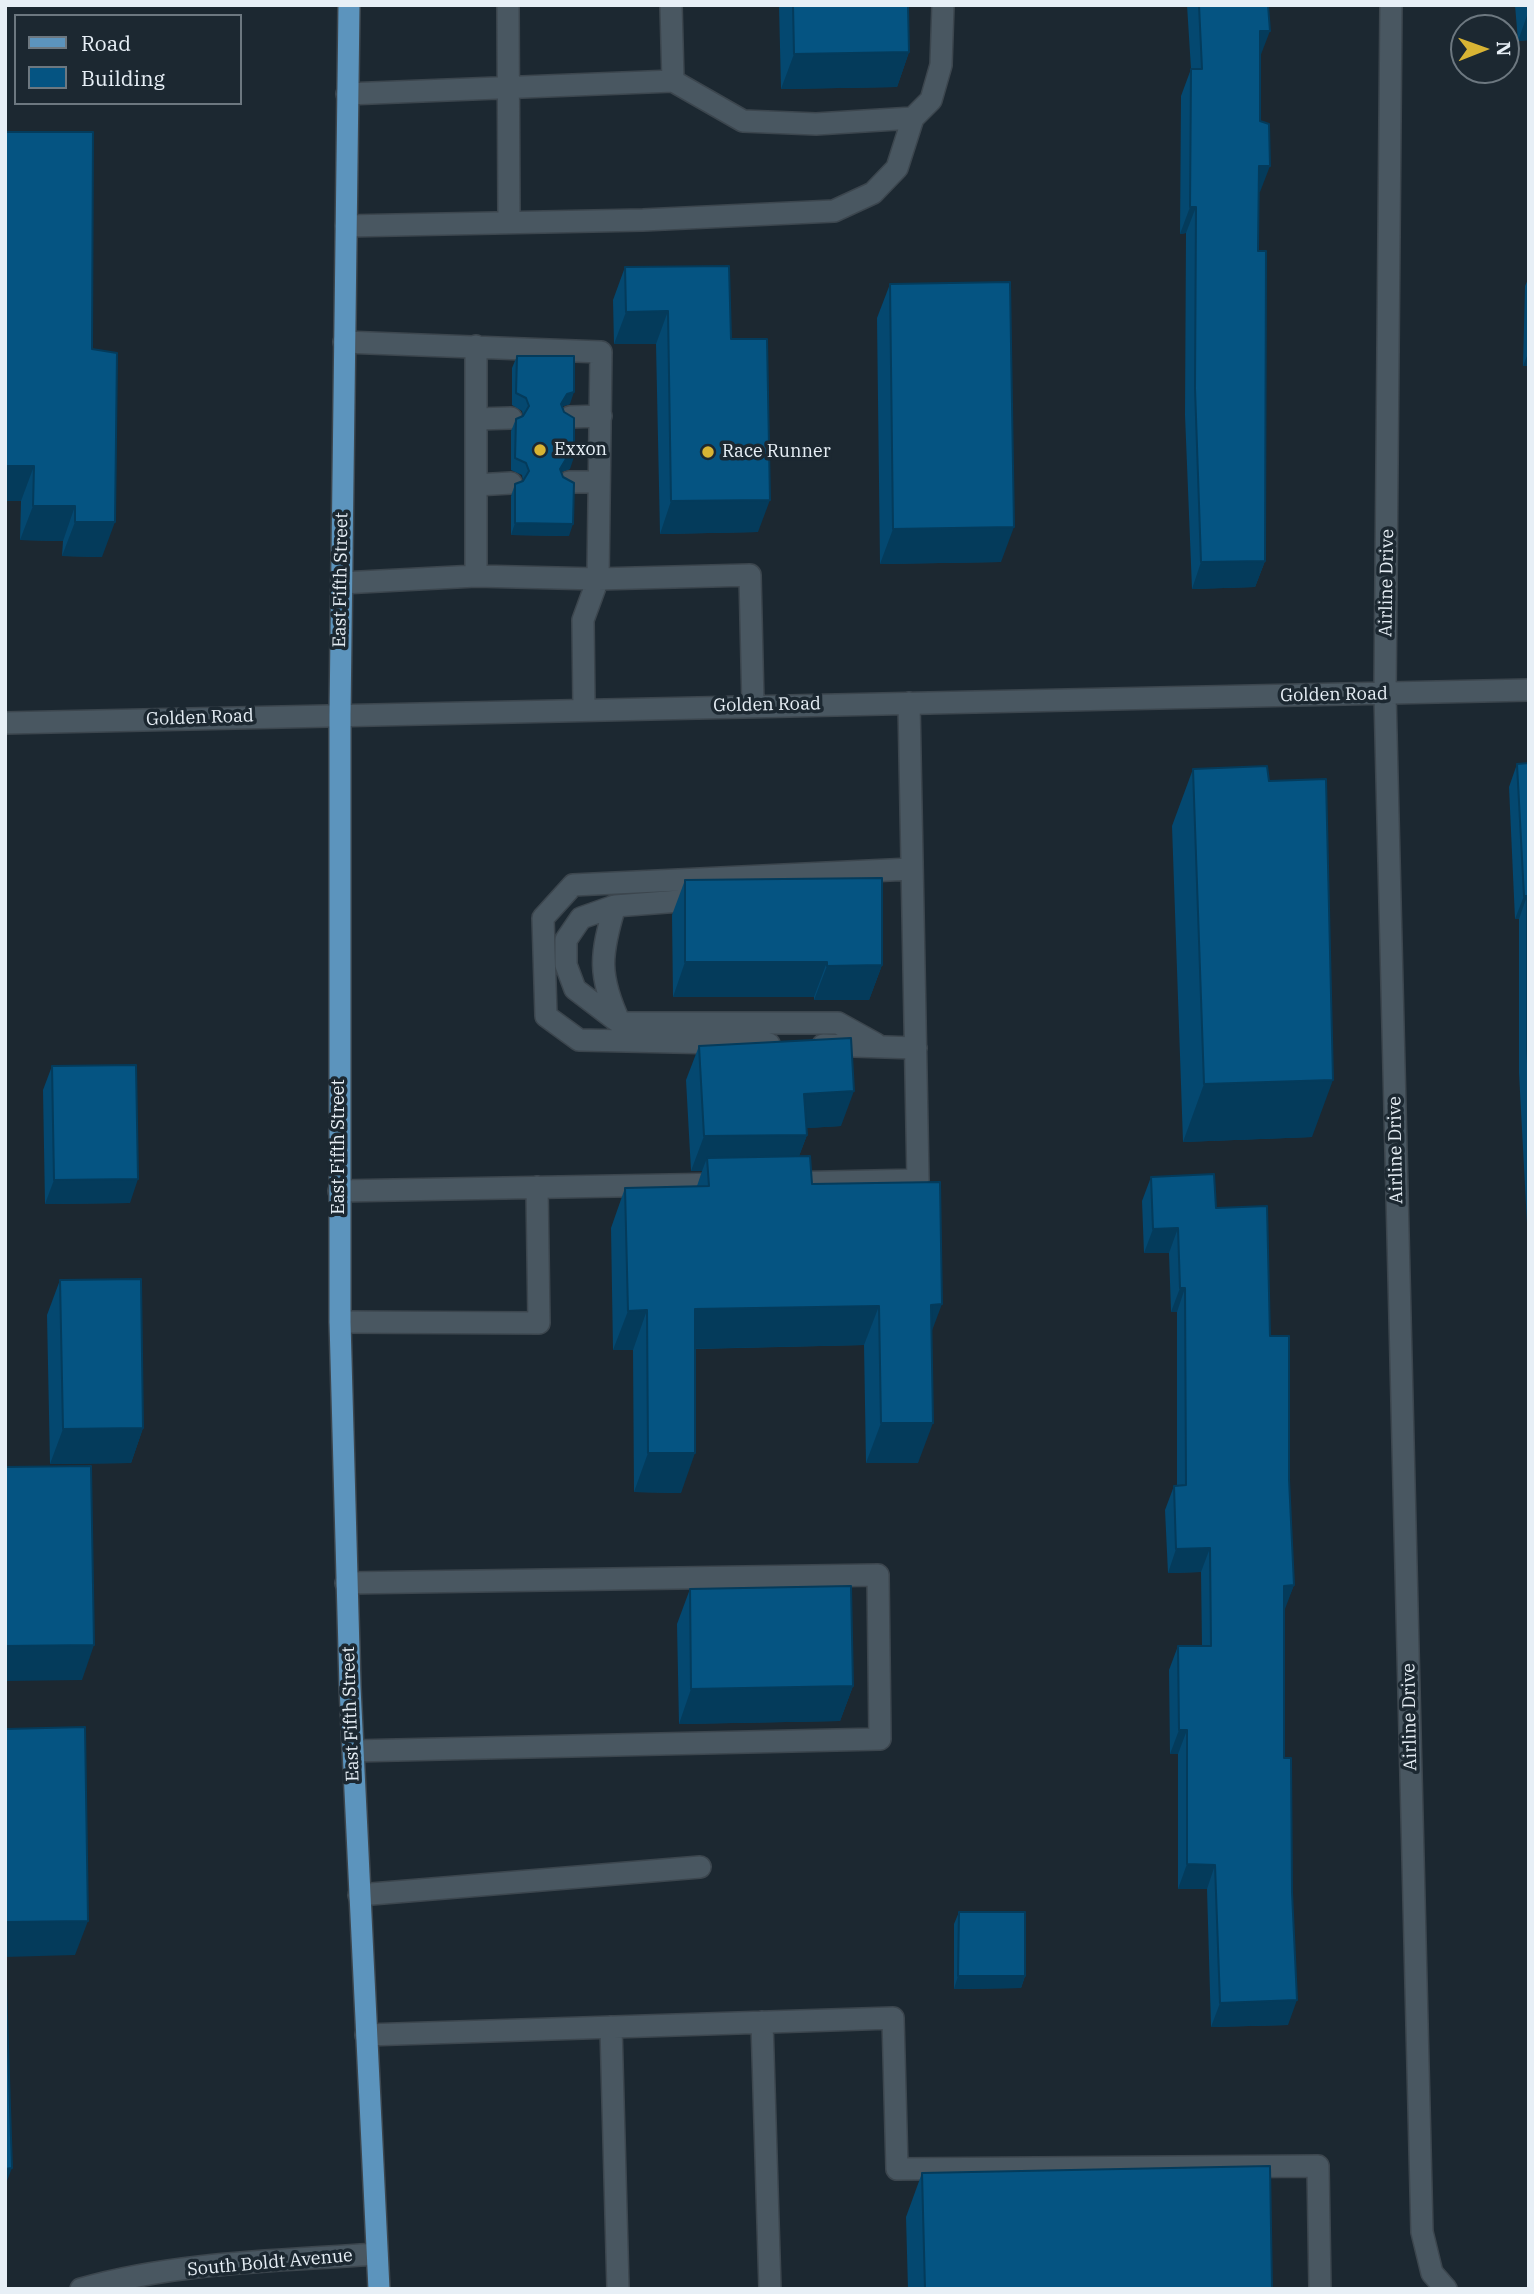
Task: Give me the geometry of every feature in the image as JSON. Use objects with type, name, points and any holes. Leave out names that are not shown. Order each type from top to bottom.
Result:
[{"type":"main road","name":"East Fifth Street","points":[[349,5],[340,714],[340,1322],[346,1583],[379,2289]]},
{"type":"street","points":[[508,5],[509,222]]},
{"type":"street","points":[[671,5],[673,81]]},
{"type":"street","points":[[346,226],[834,211],[873,193],[897,168],[913,118],[931,100],[942,65],[943,5]]},
{"type":"street","name":"Airline Drive","points":[[1391,5],[1385,694],[1422,2232],[1433,2273],[1446,2289]]},
{"type":"street","points":[[348,94],[673,81],[743,121],[816,124],[913,118]]},
{"type":"street","points":[[344,342],[601,352],[598,579],[583,620],[584,708]]},
{"type":"street","points":[[476,346],[476,576]]},
{"type":"street","points":[[570,417],[601,416]]},
{"type":"street","points":[[476,419],[511,418]]},
{"type":"street","points":[[569,482],[599,482]]},
{"type":"street","points":[[476,485],[511,484]]},
{"type":"street","points":[[342,583],[476,576],[598,579],[750,575],[753,705]]},
{"type":"street","name":"Golden Road","points":[[5,723],[584,708],[1529,690]]},
{"type":"street","points":[[768,1183],[918,1180],[909,702]]},
{"type":"street","points":[[911,869],[573,885],[543,918],[546,1016],[579,1040],[916,1048]]},
{"type":"street","points":[[825,872],[776,894],[615,905],[581,918],[566,940],[566,965],[575,989],[620,1023],[838,1023],[880,1047]]},
{"type":"street","points":[[615,905],[603,946],[605,990],[620,1023]]},
{"type":"street","points":[[339,1191],[741,1184]]},
{"type":"street","points":[[340,1322],[539,1323],[537,1187]]},
{"type":"street","points":[[346,1583],[878,1575],[880,1738],[353,1751]]},
{"type":"street","points":[[359,1895],[700,1867]]},
{"type":"street","points":[[366,2035],[893,2018],[897,2169],[1318,2166],[1321,2289]]},
{"type":"street","points":[[762,2022],[770,2289]]},
{"type":"street","points":[[611,2027],[618,2289]]},
{"type":"street","name":"South Boldt Avenue","points":[[81,2289],[149,2274],[205,2267],[377,2254]]},
{"type":"building","points":[[793,5],[908,5],[909,52],[794,54]]},
{"type":"building","points":[[1199,5],[1268,5],[1270,31],[1260,31],[1260,121],[1269,124],[1270,166],[1259,166],[1258,251],[1266,251],[1265,561],[1201,562],[1195,388],[1196,207],[1190,207],[1191,69],[1202,69]]},
{"type":"building","points":[[5,132],[93,132],[92,349],[117,353],[115,522],[75,522],[75,506],[33,506],[34,466],[5,466]]},
{"type":"building","points":[[729,266],[731,339],[767,339],[770,500],[671,501],[668,311],[626,312],[625,267]]},
{"type":"building","points":[[1010,282],[1014,527],[893,529],[890,284]]},
{"type":"building","name":"Exxon","points":[[517,356],[574,356],[574,392],[567,394],[561,404],[564,412],[574,418],[574,457],[566,459],[560,469],[563,477],[574,483],[573,524],[515,523],[515,484],[523,481],[529,471],[526,463],[515,458],[516,419],[523,416],[529,406],[526,398],[516,393]]},
{"type":"building","points":[[1529,763],[1529,1077],[1527,896],[1524,896],[1517,764]]},
{"type":"building","points":[[1267,766],[1269,781],[1326,779],[1333,1080],[1204,1084],[1193,769]]},
{"type":"building","points":[[882,878],[882,965],[827,966],[827,962],[685,962],[685,880]]},
{"type":"building","points":[[851,1038],[854,1091],[804,1094],[807,1135],[704,1136],[699,1046]]},
{"type":"building","points":[[136,1065],[138,1179],[54,1180],[52,1066]]},
{"type":"building","points":[[810,1156],[812,1184],[940,1182],[942,1304],[931,1305],[933,1423],[881,1423],[879,1306],[695,1309],[695,1453],[648,1453],[647,1310],[628,1311],[625,1188],[709,1186],[707,1158]]},
{"type":"building","points":[[1214,1174],[1216,1208],[1267,1206],[1270,1336],[1289,1336],[1289,1479],[1294,1585],[1284,1586],[1284,1758],[1291,1758],[1292,1892],[1297,2000],[1220,2003],[1215,1865],[1187,1864],[1187,1730],[1179,1730],[1178,1646],[1211,1646],[1210,1548],[1176,1549],[1174,1486],[1186,1485],[1185,1288],[1180,1288],[1178,1228],[1153,1229],[1151,1177]]},
{"type":"building","points":[[141,1279],[143,1428],[63,1429],[60,1280]]},
{"type":"building","points":[[91,1466],[94,1645],[5,1646],[5,1467]]},
{"type":"building","points":[[851,1586],[853,1686],[691,1689],[690,1589]]},
{"type":"building","points":[[85,1727],[88,1921],[5,1922],[5,1729]]},
{"type":"building","points":[[959,1912],[1025,1912],[1025,1976],[958,1976]]},
{"type":"building","points":[[5,1954],[12,2168],[5,2169]]},
{"type":"building","points":[[1270,2166],[1272,2289],[925,2289],[922,2173]]},
{"type":"place","name":"Exxon","points":[[540,450]]},
{"type":"place","name":"Race Runner","points":[[708,452]]}]
